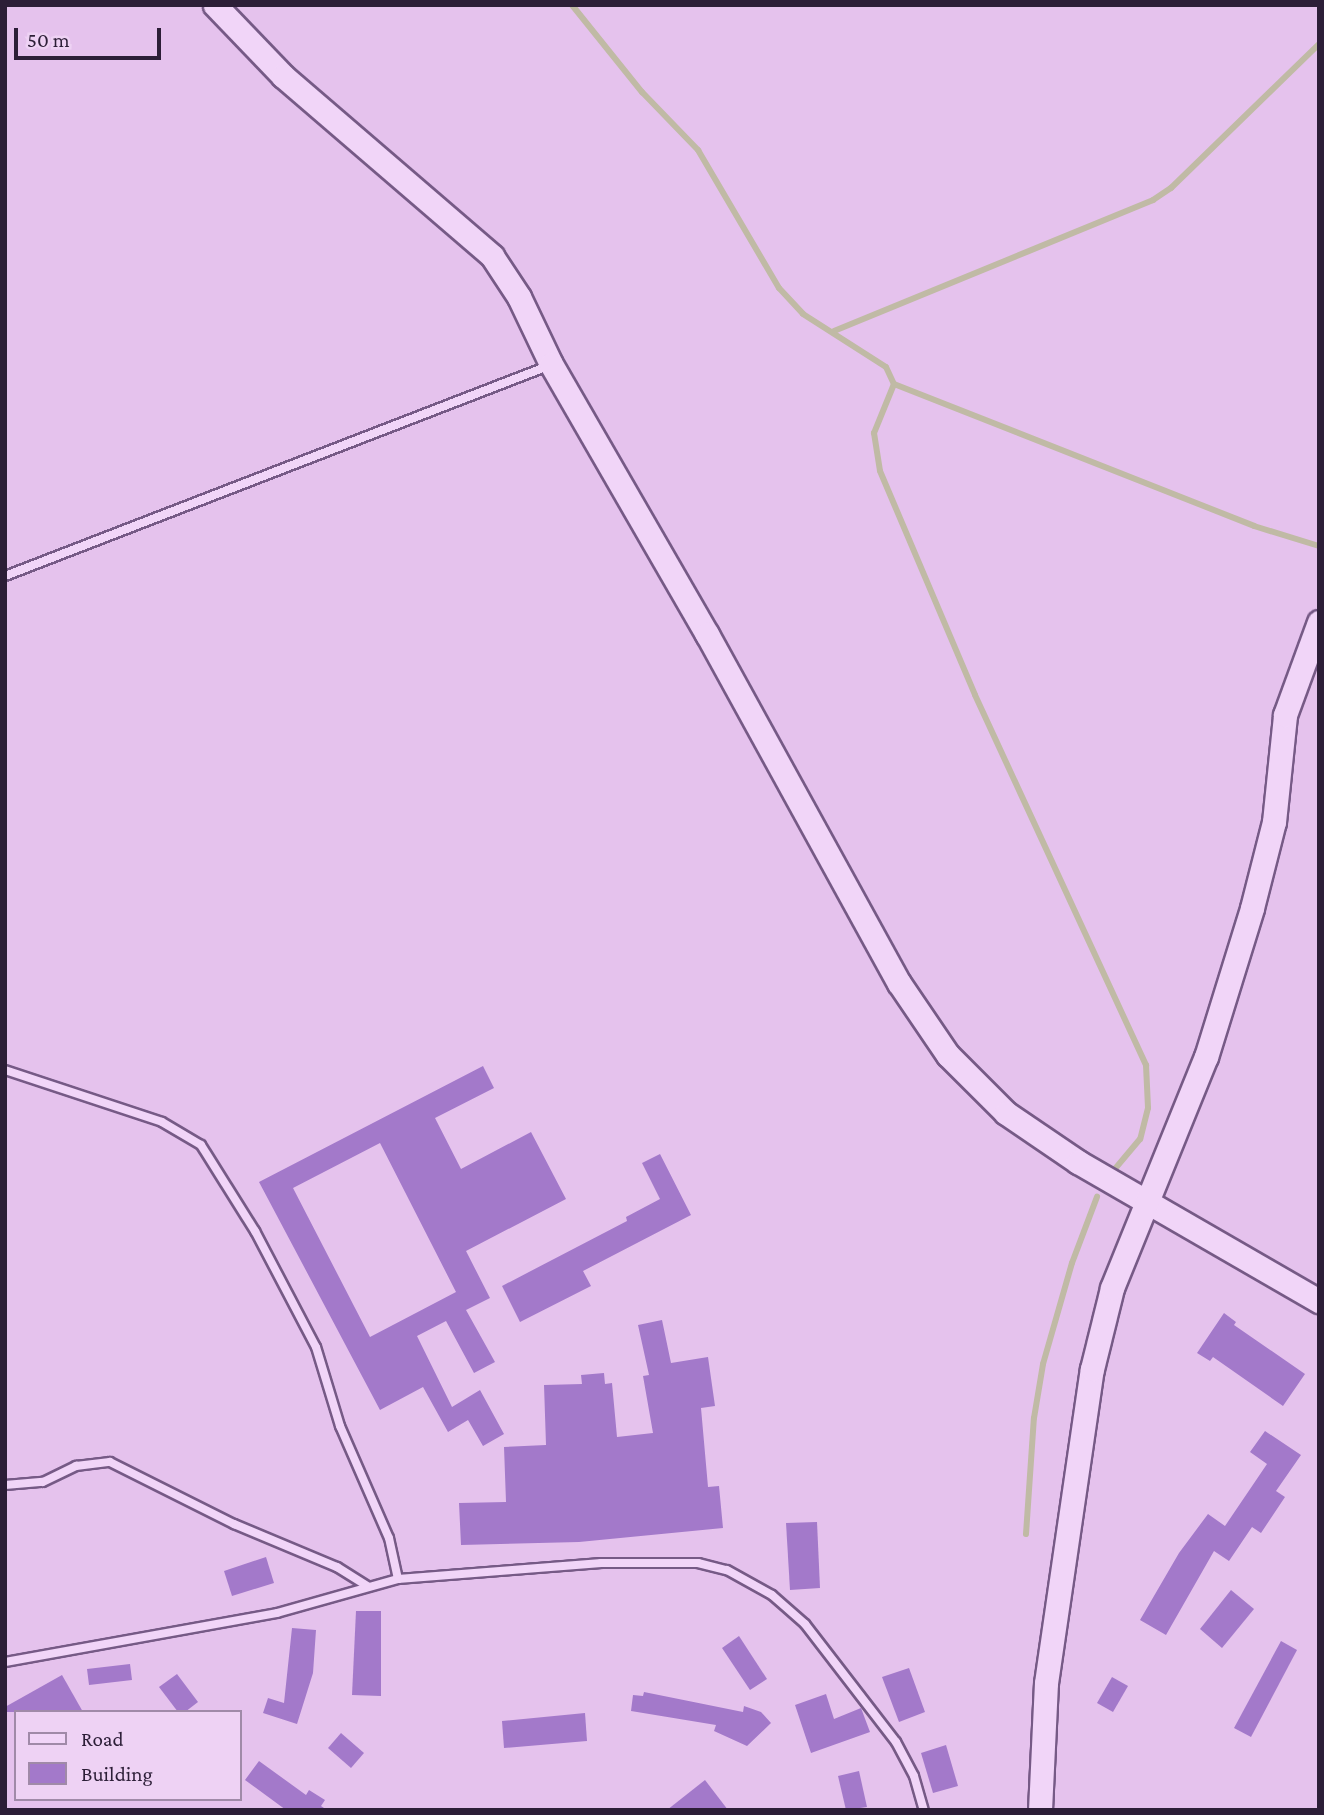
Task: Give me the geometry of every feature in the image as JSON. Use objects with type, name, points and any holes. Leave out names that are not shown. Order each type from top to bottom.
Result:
[{"type":"street","points":[[215,5],[283,76],[492,256],[519,297],[551,365],[707,634],[899,983],[948,1055],[1006,1113],[1148,1205],[1319,1301]]},
{"type":"street","points":[[1040,1810],[1046,1683],[1092,1369],[1112,1288],[1206,1057],[1252,908],[1274,822],[1285,715],[1319,622]]},
{"type":"lane","points":[[5,576],[551,365]]},
{"type":"lane","points":[[5,1070],[162,1122],[201,1145],[255,1231],[316,1347],[340,1426],[389,1538],[398,1579]]},
{"type":"lane","points":[[5,1485],[43,1482],[76,1466],[110,1462],[234,1524],[337,1567],[368,1586]]},
{"type":"lane","points":[[5,1662],[276,1613],[398,1579],[601,1563],[698,1563],[727,1570],[772,1595],[814,1634],[896,1742],[914,1776],[924,1810]]},
{"type":"building","points":[[483,1066],[494,1088],[435,1118],[461,1169],[531,1132],[566,1199],[466,1251],[490,1298],[466,1310],[495,1362],[474,1373],[446,1321],[417,1336],[452,1407],[480,1390],[504,1434],[483,1446],[468,1420],[448,1432],[423,1387],[380,1410],[259,1182]],"holes":[[[380,1143],[456,1292],[370,1337],[293,1188]]]},
{"type":"building","points":[[660,1154],[691,1215],[583,1271],[591,1286],[520,1322],[502,1286],[627,1221],[626,1217],[660,1199],[642,1163]]},
{"type":"building","points":[[1224,1313],[1236,1322],[1234,1325],[1305,1374],[1283,1406],[1213,1357],[1210,1361],[1197,1353]]},
{"type":"building","points":[[662,1320],[671,1363],[708,1357],[715,1406],[701,1408],[708,1487],[719,1486],[723,1528],[579,1542],[461,1545],[459,1503],[506,1502],[504,1447],[546,1445],[544,1385],[582,1384],[581,1375],[604,1373],[605,1384],[612,1383],[617,1437],[653,1433],[643,1376],[649,1375],[638,1325]]},
{"type":"building","points":[[1265,1431],[1301,1455],[1276,1491],[1285,1497],[1261,1533],[1252,1527],[1229,1561],[1214,1551],[1166,1635],[1140,1620],[1179,1553],[1208,1514],[1225,1526],[1267,1464],[1250,1452]]},
{"type":"building","points":[[817,1522],[820,1588],[790,1590],[786,1523]]},
{"type":"building","points":[[266,1557],[274,1583],[232,1596],[224,1571]]},
{"type":"building","points":[[1231,1590],[1254,1609],[1222,1648],[1200,1629]]},
{"type":"building","points":[[356,1611],[381,1611],[381,1696],[352,1695]]},
{"type":"building","points":[[292,1628],[316,1630],[313,1673],[297,1724],[263,1713],[268,1698],[284,1703]]},
{"type":"building","points":[[739,1636],[767,1679],[750,1690],[722,1648]]},
{"type":"building","points":[[1281,1641],[1297,1650],[1251,1737],[1234,1728]]},
{"type":"building","points":[[130,1664],[132,1680],[89,1685],[87,1669]]},
{"type":"building","points":[[909,1668],[925,1712],[899,1722],[882,1677]]},
{"type":"building","points":[[177,1674],[198,1702],[188,1710],[176,1710],[159,1687]]},
{"type":"building","points":[[62,1675],[82,1710],[5,1712],[5,1707]]},
{"type":"building","points":[[1112,1677],[1128,1686],[1113,1712],[1097,1703]]},
{"type":"building","points":[[644,1692],[743,1712],[744,1706],[761,1712],[771,1723],[747,1746],[714,1731],[716,1725],[631,1711],[633,1695],[643,1696]]},
{"type":"building","points":[[826,1694],[834,1719],[861,1708],[870,1732],[811,1753],[795,1705]]},
{"type":"building","points":[[585,1713],[587,1741],[504,1748],[502,1721]]},
{"type":"building","points":[[341,1733],[364,1753],[351,1768],[328,1748]]},
{"type":"building","points":[[946,1745],[958,1786],[933,1793],[921,1753]]},
{"type":"building","points":[[259,1761],[306,1795],[309,1790],[325,1800],[321,1806],[327,1810],[286,1810],[245,1780]]},
{"type":"building","points":[[859,1771],[867,1807],[846,1810],[838,1776]]},
{"type":"building","points":[[705,1780],[728,1810],[667,1810]]},
{"type":"waterway","points":[[572,5],[642,92],[698,150],[779,288],[803,314],[886,367],[894,384],[874,433],[880,471],[975,695],[1146,1065],[1148,1108],[1140,1139],[1115,1169]]},
{"type":"waterway","points":[[834,331],[1153,200],[1171,188],[1319,44]]},
{"type":"waterway","points":[[894,384],[1254,526],[1319,546]]},
{"type":"waterway","points":[[1026,1534],[1034,1418],[1043,1364],[1072,1263],[1097,1197]]}]
